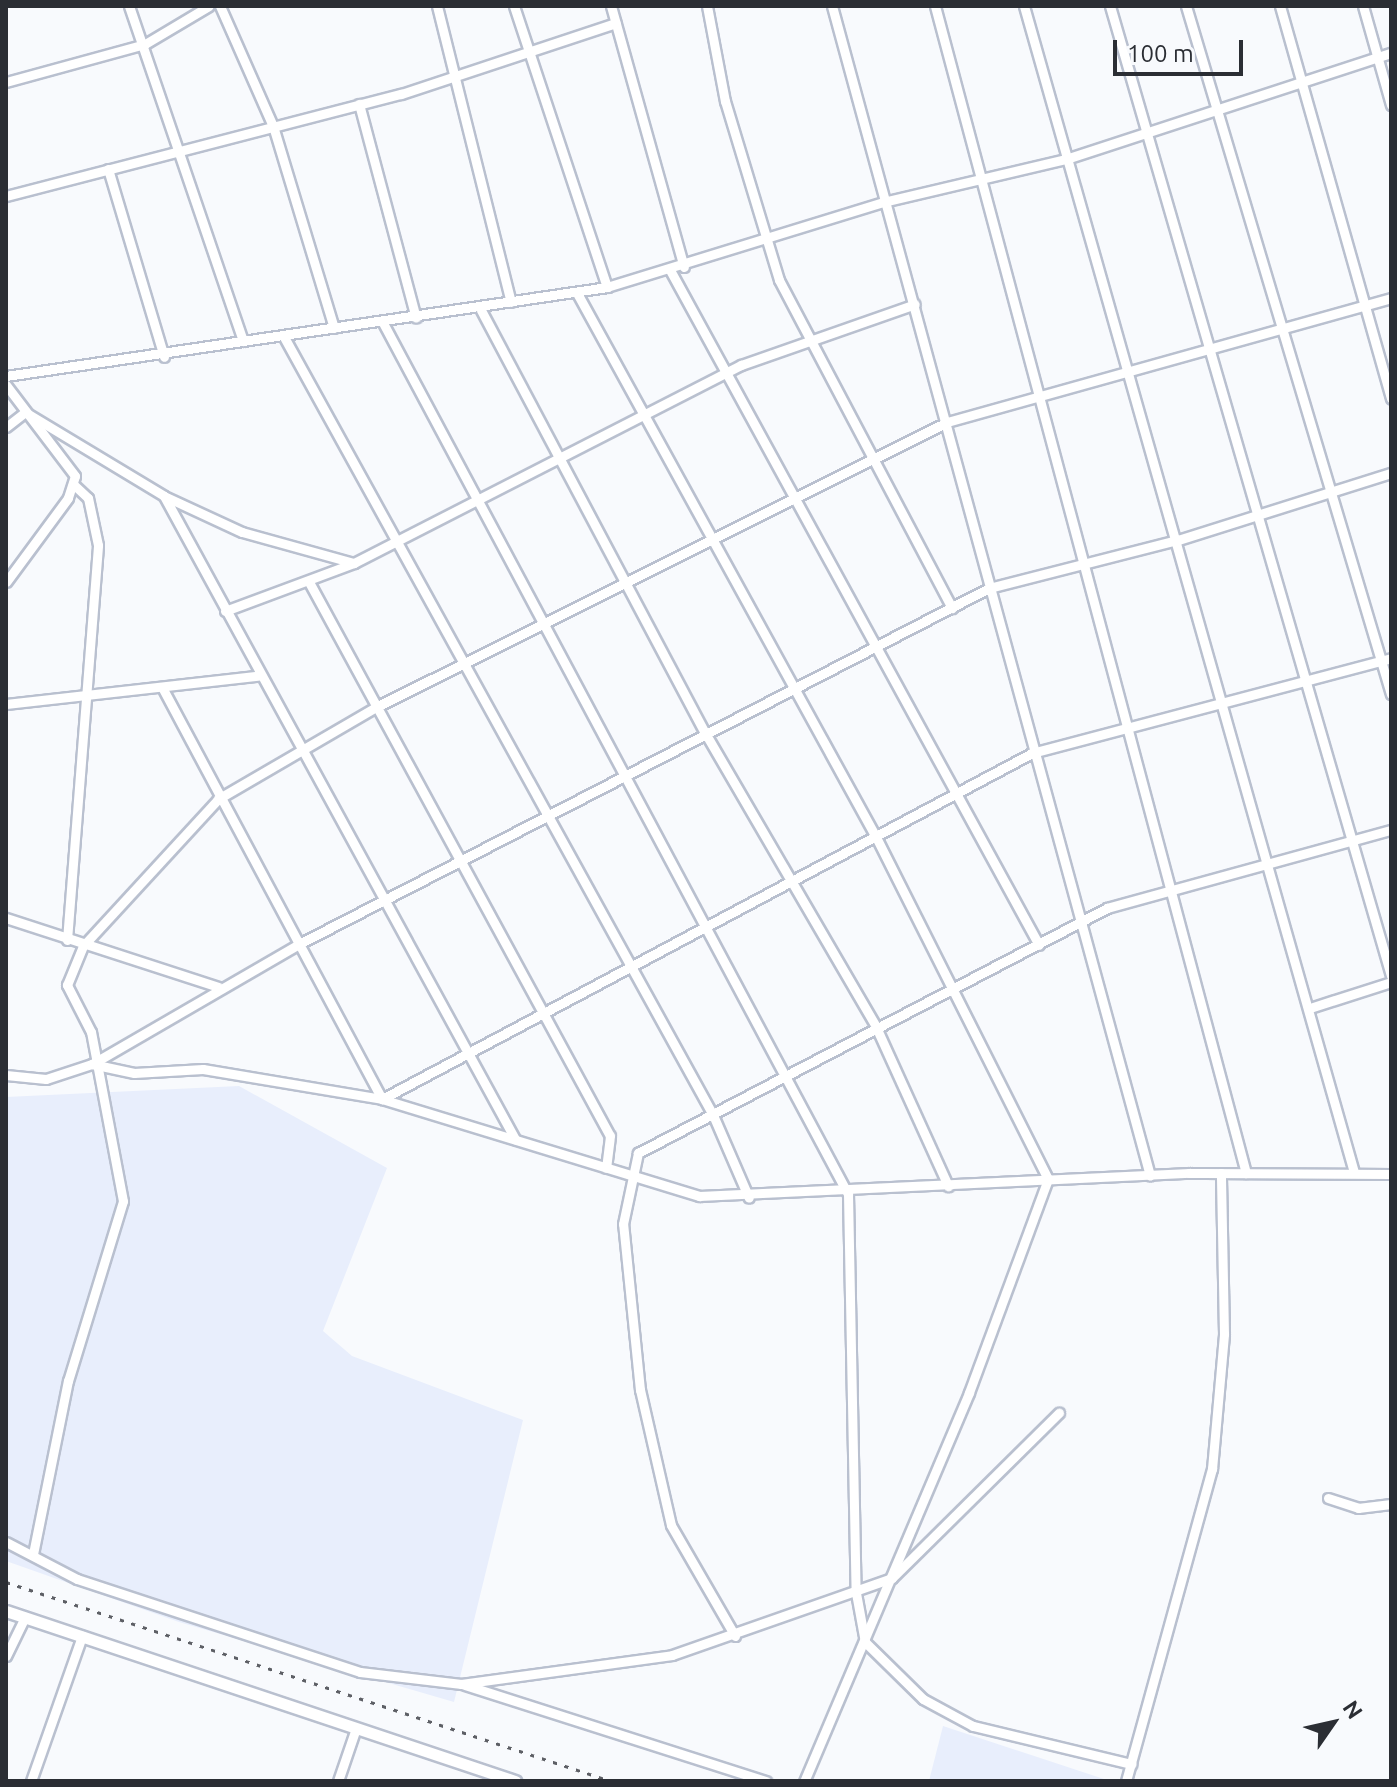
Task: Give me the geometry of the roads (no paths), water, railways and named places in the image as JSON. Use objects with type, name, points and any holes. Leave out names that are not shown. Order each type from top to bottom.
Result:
[{"type":"street","points":[[129,6],[145,44],[243,341]]},
{"type":"street","points":[[6,82],[145,44],[209,6]]},
{"type":"street","points":[[220,6],[273,126],[334,328]]},
{"type":"street","points":[[437,6],[511,302]]},
{"type":"street","points":[[514,6],[607,287]]},
{"type":"street","points":[[611,6],[684,267]]},
{"type":"street","points":[[707,6],[765,238],[810,339],[876,454],[952,608]]},
{"type":"street","points":[[832,6],[947,422],[1032,753],[1084,919],[1150,1176]]},
{"type":"street","points":[[935,6],[1040,398],[1088,561],[1246,1173]]},
{"type":"street","points":[[1024,6],[1313,1007],[1354,1172]]},
{"type":"street","points":[[1110,6],[1143,131],[1214,352],[1255,517],[1354,839],[1391,979],[1313,1007]]},
{"type":"street","points":[[1186,6],[1214,108],[1289,332],[1332,493],[1386,659],[1391,694]]},
{"type":"street","points":[[1280,6],[1362,307],[1391,399]]},
{"type":"street","points":[[1363,6],[1391,105]]},
{"type":"street","points":[[6,196],[180,154],[455,78],[616,23]]},
{"type":"street","points":[[6,376],[164,357],[243,341],[481,310],[511,302],[607,287],[684,267],[765,238],[887,201],[1066,159],[1143,131],[1391,53]]},
{"type":"street","points":[[359,104],[416,318]]},
{"type":"street","points":[[108,169],[164,357]]},
{"type":"street","points":[[670,270],[871,644],[1039,945]]},
{"type":"street","points":[[577,293],[708,542],[877,839],[1048,1179],[892,1578],[804,1781]]},
{"type":"street","points":[[33,1554],[68,1381],[123,1201],[92,1064],[91,1032],[67,985],[83,946],[218,799],[298,748],[376,707],[468,666],[876,454],[947,422],[1289,332],[1391,298]]},
{"type":"street","points":[[225,611],[354,563],[477,497],[563,460],[725,372],[810,339],[915,304]]},
{"type":"street","points":[[481,310],[628,581],[704,731],[876,1027],[948,1186]]},
{"type":"street","points":[[382,321],[628,773],[706,927],[789,1074],[848,1194],[856,1593],[865,1642],[923,1699],[973,1726],[1131,1764]]},
{"type":"street","points":[[284,337],[394,539],[468,666],[545,821],[713,1115],[749,1198]]},
{"type":"street","points":[[6,385],[68,463],[74,485],[88,498],[97,531],[67,940]]},
{"type":"street","points":[[25,412],[164,496],[269,542],[354,563]]},
{"type":"street","points":[[6,427],[25,412]]},
{"type":"street","points":[[6,1075],[46,1079],[92,1064],[218,987],[299,944],[545,821],[704,731],[871,644],[989,588],[1178,540],[1391,473]]},
{"type":"street","points":[[6,582],[74,485]]},
{"type":"street","points":[[164,496],[257,676],[515,1139]]},
{"type":"street","points":[[309,582],[376,707],[464,859],[542,1013],[610,1136],[606,1168]]},
{"type":"street","points":[[382,1099],[466,1048],[628,970],[790,882],[877,839],[1032,753],[1129,727],[1226,707],[1386,659]]},
{"type":"street","points":[[6,704],[163,689],[257,676]]},
{"type":"street","points":[[163,689],[218,799],[382,1099]]},
{"type":"street","points":[[735,1636],[671,1525],[640,1390],[623,1224],[628,1175],[641,1150],[1084,919],[1173,890],[1391,830]]},
{"type":"street","points":[[6,918],[83,946],[218,987]]},
{"type":"street","points":[[92,1064],[134,1073],[203,1069],[382,1099],[699,1196],[749,1198],[848,1194],[1048,1179],[1221,1173],[1391,1174]]},
{"type":"street","points":[[1126,1781],[1212,1469],[1224,1334],[1221,1173]]},
{"type":"street","points":[[461,1684],[672,1655],[735,1636],[892,1578],[1059,1413]]},
{"type":"street","points":[[1328,1498],[1358,1508],[1391,1504]]},
{"type":"street","points":[[6,1542],[77,1579],[360,1672],[461,1684],[766,1781]]},
{"type":"street","points":[[6,1611],[355,1731],[515,1781]]},
{"type":"street","points":[[6,1656],[25,1617]]},
{"type":"street","points":[[31,1781],[82,1636]]},
{"type":"street","points":[[338,1781],[355,1731]]},
{"type":"railway","points":[[6,1582],[611,1781]]}]
